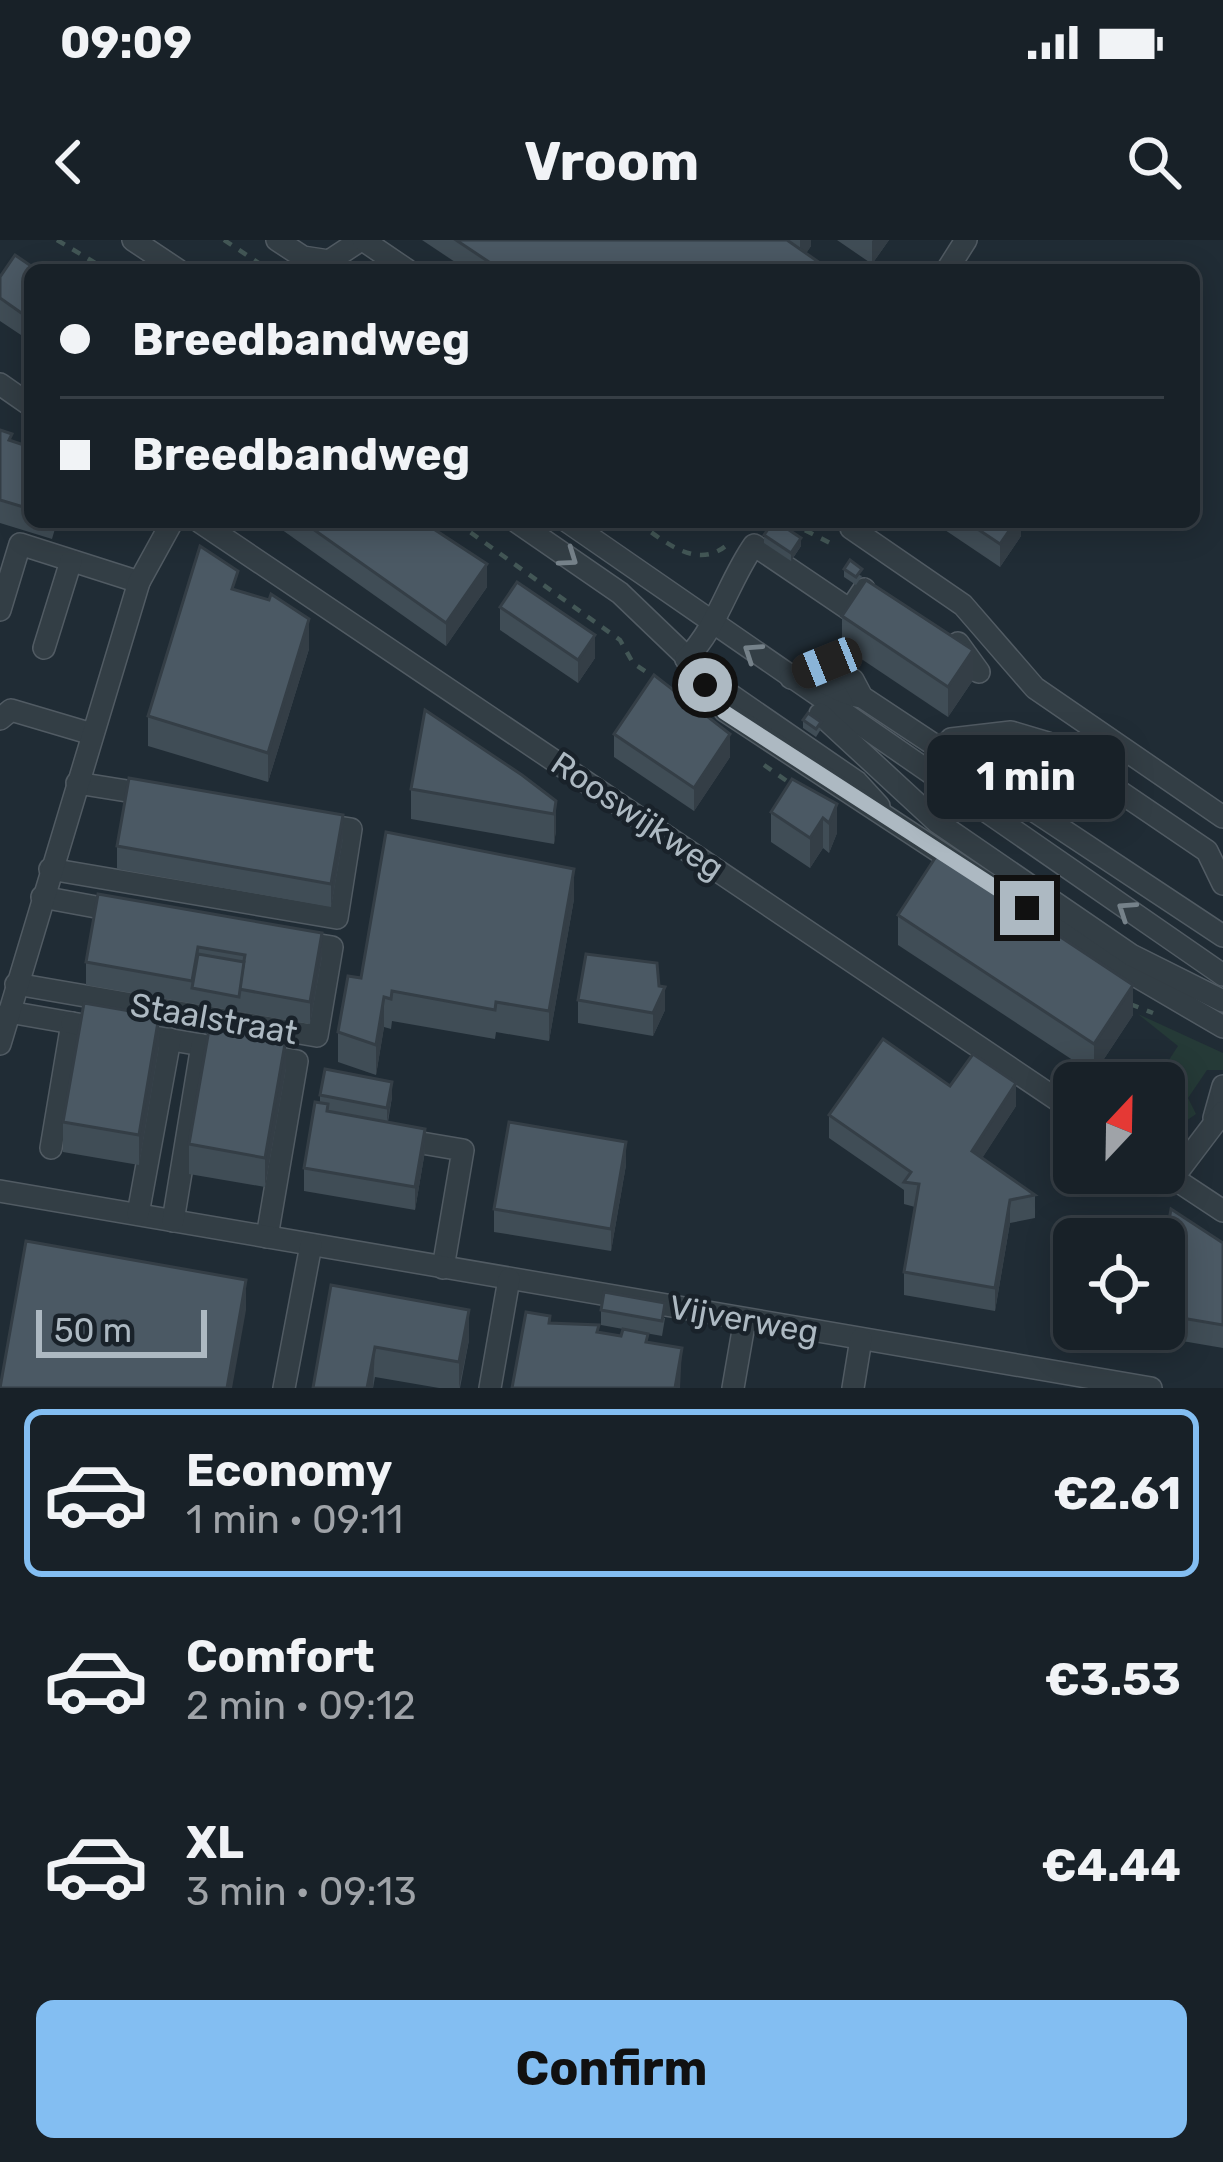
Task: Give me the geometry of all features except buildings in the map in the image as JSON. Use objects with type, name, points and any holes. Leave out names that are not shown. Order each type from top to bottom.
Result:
[{"type":"street","points":[[133,240],[169,264]]},
{"type":"street","points":[[278,240],[303,257],[332,264]]},
{"type":"street","points":[[337,264],[362,240],[398,264]]},
{"type":"street","points":[[0,1044],[139,582],[169,528]]},
{"type":"street","name":"Rooswijkweg","points":[[209,528],[1053,1097]]},
{"type":"street","points":[[526,528],[620,593],[686,658],[1066,935],[1223,1027]]},
{"type":"street","points":[[576,528],[1223,976]]},
{"type":"street","points":[[851,528],[963,605],[1035,688],[1223,817]]},
{"type":"street","points":[[0,610],[20,544],[139,582]]},
{"type":"street","points":[[686,658],[713,626],[726,587],[754,545],[850,610],[868,583],[887,595]]},
{"type":"street","points":[[44,648],[71,561]]},
{"type":"street","points":[[942,632],[960,644],[979,672]]},
{"type":"street","points":[[791,678],[827,663],[853,680],[862,697],[1223,936]]},
{"type":"street","points":[[791,678],[802,701],[834,724],[896,810],[1131,955],[1223,1000]]},
{"type":"street","points":[[0,718],[11,710],[92,734]]},
{"type":"street","points":[[896,810],[951,739],[995,732],[1048,743],[1207,851],[1223,884]]},
{"type":"street","points":[[77,783],[168,798]]},
{"type":"street","points":[[50,869],[337,917],[351,829],[306,821]]},
{"type":"street","points":[[41,897],[153,916]]},
{"type":"street","name":"Staalstraat","points":[[16,984],[317,1036],[332,947],[265,936]]},
{"type":"street","points":[[9,1012],[297,1061],[267,1237]]},
{"type":"street","points":[[51,1148],[72,1023]]},
{"type":"street","points":[[138,1214],[170,1040]]},
{"type":"street","points":[[172,1221],[202,1045]]},
{"type":"street","points":[[1185,1155],[1218,1115],[1223,1086]]},
{"type":"street","points":[[382,1136],[464,1150],[443,1268]]},
{"type":"street","points":[[1185,1186],[1223,1211]]},
{"type":"street","name":"Vijverweg","points":[[0,1191],[1151,1388]]},
{"type":"street","points":[[284,1388],[311,1245]]},
{"type":"street","points":[[490,1388],[509,1280]]},
{"type":"street","points":[[733,1388],[745,1319]]},
{"type":"street","points":[[853,1388],[861,1339]]},
{"type":"path","points":[[57,240],[97,264]]},
{"type":"path","points":[[224,240],[260,264]]},
{"type":"path","points":[[464,528],[620,640],[633,663],[666,685]]},
{"type":"path","points":[[647,528],[694,555],[719,551],[734,538]]},
{"type":"path","points":[[802,528],[831,542]]},
{"type":"path","points":[[755,759],[775,773]]},
{"type":"green space","points":[[1138,1014],[1223,1053],[1223,1070],[1207,1070],[1188,1098],[1196,1114],[1185,1122],[1185,1062],[1168,1062],[1178,1046]]},
{"type":"route","points":[[705,685],[724,712],[848,796],[883,810],[1027,908]]}]
